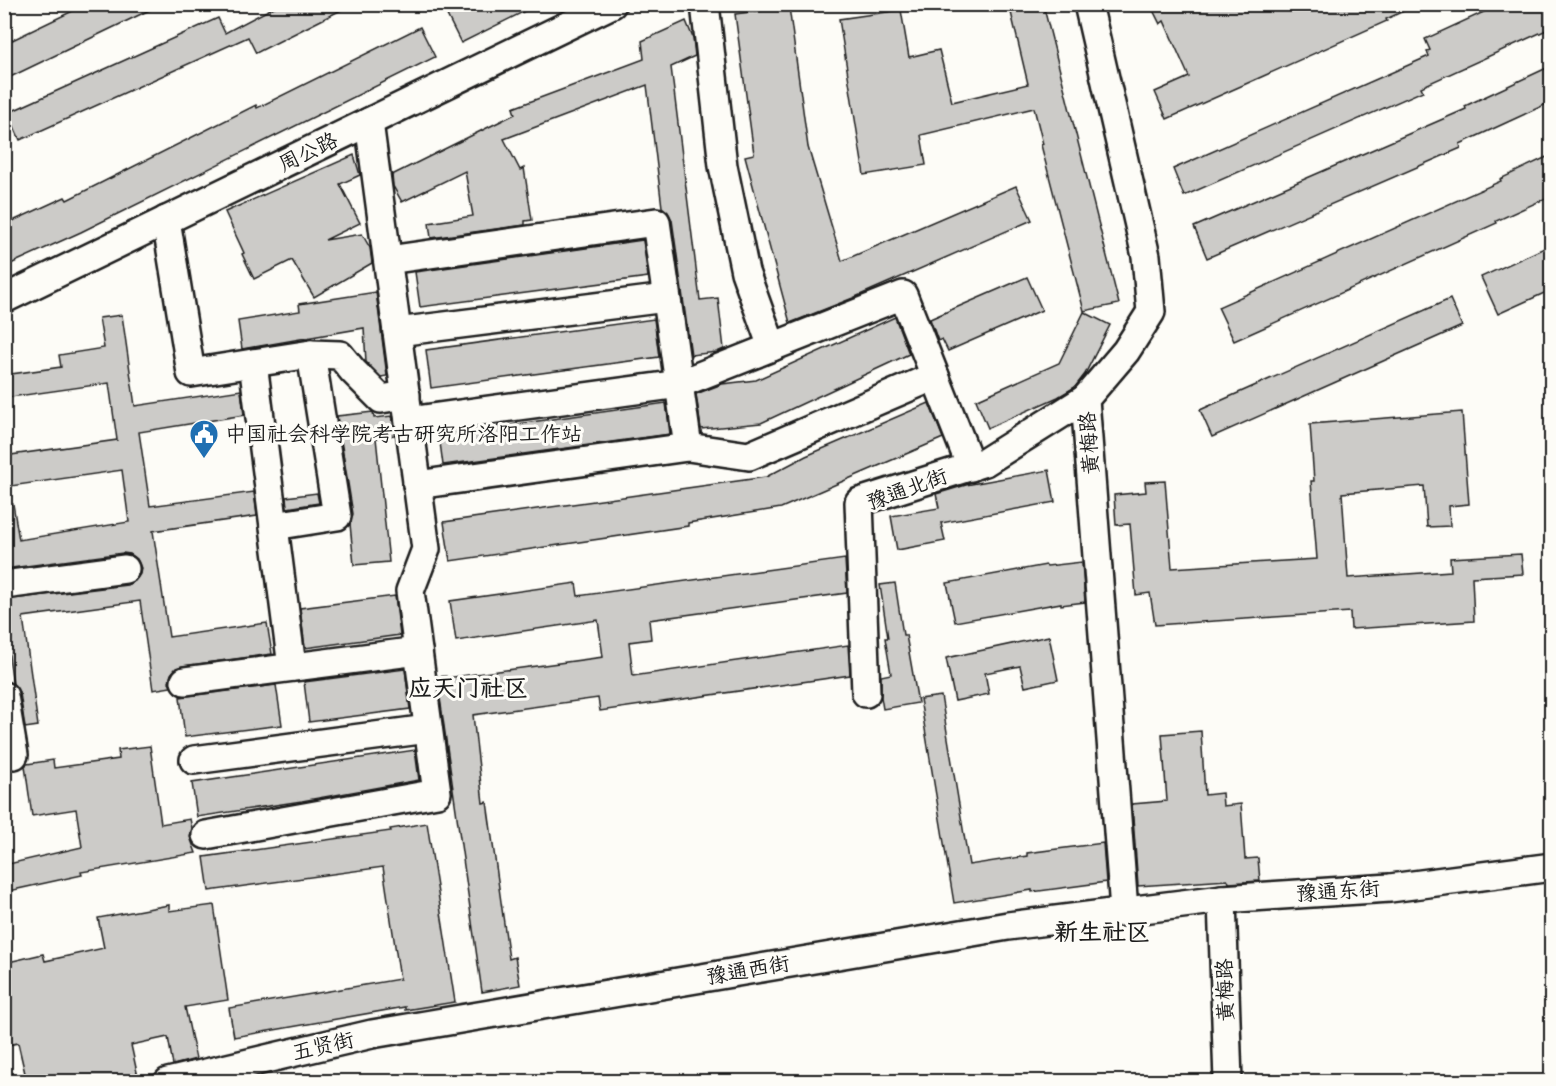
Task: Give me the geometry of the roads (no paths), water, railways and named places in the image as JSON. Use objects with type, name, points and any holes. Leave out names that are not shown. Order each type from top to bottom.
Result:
[{"type":"street","name":"周公路","points":[[4,299],[612,4]]},
{"type":"street","points":[[705,4],[723,166],[745,272],[772,347]]},
{"type":"street","name":"黄梅路","points":[[1088,4],[1146,256],[1151,312],[1126,351],[1085,399],[1124,910]]},
{"type":"street","points":[[206,836],[437,793],[410,591],[426,549],[369,122]]},
{"type":"street","points":[[166,220],[191,373],[311,354],[340,355],[381,399],[407,408],[679,384],[903,295],[971,466]]},
{"type":"street","points":[[388,260],[656,222],[688,447]]},
{"type":"street","points":[[397,332],[666,298]]},
{"type":"street","points":[[274,526],[337,516],[311,354]]},
{"type":"street","points":[[253,363],[292,667]]},
{"type":"street","points":[[417,485],[688,447],[750,456],[935,376]]},
{"type":"street","name":"豫通北街","points":[[866,693],[859,502],[985,462],[1085,399]]},
{"type":"street","points":[[4,585],[124,569]]},
{"type":"street","points":[[185,681],[418,651]]},
{"type":"street","points":[[4,696],[14,755]]},
{"type":"street","points":[[194,760],[428,729]]},
{"type":"street","name":"豫通东街","points":[[1124,910],[1222,899],[1390,888],[1551,867]]},
{"type":"street","name":"黄梅路","points":[[1222,899],[1228,1082]]},
{"type":"street","name":"豫通西街","points":[[372,1034],[996,928],[1124,910]]},
{"type":"street","name":"五贤街","points":[[168,1082],[372,1034]]},
{"type":"place","name":"中国社会科学院考古研究所洛阳工作站","points":[[204,460]]},
{"type":"district","name":"应天门社区","points":[[468,688]]},
{"type":"district","name":"新生社区","points":[[1102,932]]}]
